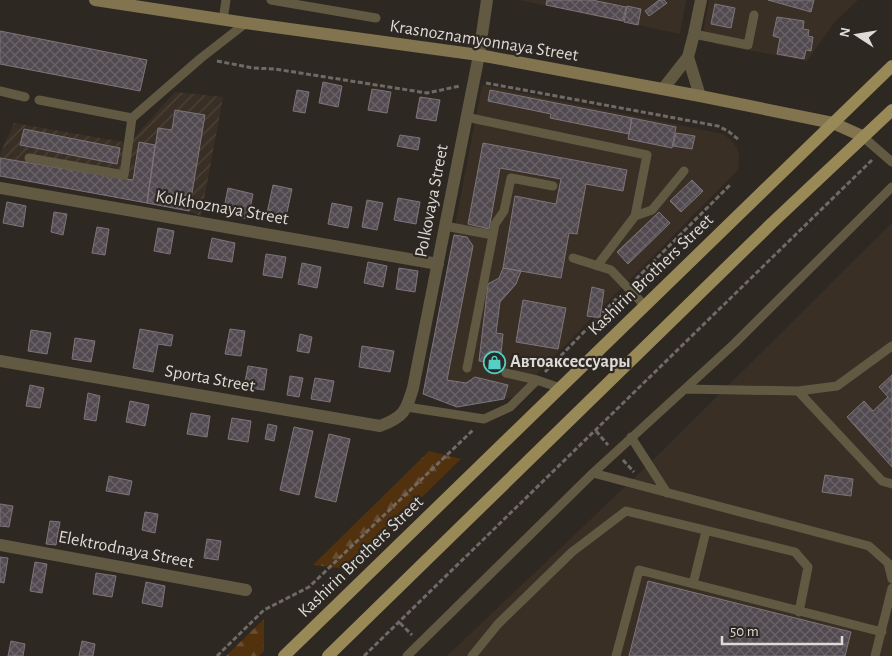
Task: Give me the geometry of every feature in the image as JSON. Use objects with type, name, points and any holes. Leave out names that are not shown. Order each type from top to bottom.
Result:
[{"type":"main road","name":"Kashirin Brothers Street","points":[[284,656],[892,66]]},
{"type":"main road","points":[[328,656],[862,136],[892,110]]},
{"type":"street","name":"Krasnoznamyonnaya Street","points":[[95,0],[223,20],[479,55],[700,96],[833,124],[862,136]]},
{"type":"street","name":"Polkovaya Street","points":[[407,407],[413,388],[446,226],[479,55],[487,0]]},
{"type":"street","points":[[663,89],[688,57],[701,0]]},
{"type":"street","points":[[688,57],[700,96]]},
{"type":"street","name":"Kolkhoznaya Street","points":[[0,188],[438,264]]},
{"type":"street","name":"Sporta Street","points":[[0,361],[380,426],[395,420],[407,407]]},
{"type":"street","name":"Elektrodnaya Street","points":[[0,544],[246,590]]},
{"type":"lane","points":[[223,20],[226,0]]},
{"type":"lane","points":[[270,0],[376,18]]},
{"type":"lane","points":[[694,34],[748,45],[754,15]]},
{"type":"lane","points":[[29,158],[124,175],[132,118],[201,58],[246,23]]},
{"type":"lane","points":[[0,92],[25,97]]},
{"type":"lane","points":[[39,100],[132,118]]},
{"type":"lane","points":[[466,117],[647,155],[635,216],[597,266]]},
{"type":"lane","points":[[862,136],[892,162]]},
{"type":"lane","points":[[635,216],[652,210],[684,171]]},
{"type":"lane","points":[[467,368],[495,224],[504,211],[511,178],[553,186]]},
{"type":"lane","points":[[407,656],[593,473],[734,344],[892,186]]},
{"type":"lane","points":[[446,226],[493,236]]},
{"type":"lane","points":[[573,258],[611,270],[645,306]]},
{"type":"lane","points":[[685,389],[798,390],[837,386],[892,346]]},
{"type":"lane","points":[[506,373],[537,380],[560,388]]},
{"type":"lane","points":[[407,407],[484,419],[510,407],[537,380]]},
{"type":"lane","points":[[798,390],[882,481],[892,484]]},
{"type":"lane","points":[[631,437],[667,493]]},
{"type":"lane","points":[[593,473],[869,546],[890,564],[892,579]]},
{"type":"lane","points":[[472,656],[498,624],[572,552],[626,511],[795,552],[808,567],[799,612]]},
{"type":"lane","points":[[693,584],[706,530]]},
{"type":"lane","points":[[616,656],[639,570],[882,632]]},
{"type":"lane","points":[[875,656],[892,588]]},
{"type":"path","points":[[364,656],[880,152]]},
{"type":"path","points":[[217,656],[264,610],[309,587],[484,419]]},
{"type":"shaded area","points":[[519,0],[686,0],[680,34]]},
{"type":"shaded area","points":[[709,0],[858,0],[834,23],[807,61],[715,44],[707,39],[703,32]]},
{"type":"shaded area","points":[[482,85],[723,134],[737,148],[739,155],[738,170],[514,397],[457,407],[423,394]]},
{"type":"shaded area","points":[[175,92],[223,97],[201,216],[188,211],[0,176],[0,154],[14,123],[129,143]]},
{"type":"shaded area","points":[[892,223],[892,656],[447,656],[650,463]]},
{"type":"green space","points":[[429,451],[461,459],[348,569],[313,565]]},
{"type":"green space","points":[[264,619],[264,651],[259,656],[226,656]]},
{"type":"building","points":[[547,0],[592,0],[626,7],[623,21],[546,5]]},
{"type":"building","points":[[659,0],[664,0],[667,3],[649,16],[645,11]]},
{"type":"building","points":[[768,0],[814,0],[811,12]]},
{"type":"building","points":[[715,4],[735,8],[731,28],[711,24]]},
{"type":"building","points":[[627,6],[641,9],[638,25],[624,22]]},
{"type":"building","points":[[777,17],[804,21],[803,29],[809,30],[808,36],[813,37],[811,51],[806,50],[804,59],[777,54],[780,38],[773,36]]},
{"type":"building","points":[[0,31],[147,60],[140,91],[0,64]]},
{"type":"building","points":[[323,82],[342,86],[338,107],[319,103]]},
{"type":"building","points":[[372,89],[391,92],[387,113],[368,110]]},
{"type":"building","points":[[297,90],[309,92],[305,113],[293,111]]},
{"type":"building","points":[[490,90],[632,118],[629,134],[550,118],[551,114],[488,101]]},
{"type":"building","points":[[420,97],[440,100],[436,121],[416,118]]},
{"type":"building","points":[[175,110],[205,115],[189,211],[147,203],[158,128],[172,130]]},
{"type":"building","points":[[632,118],[676,127],[672,148],[628,139]]},
{"type":"building","points":[[24,129],[120,148],[117,164],[20,145]]},
{"type":"building","points":[[676,133],[695,136],[692,149],[673,146]]},
{"type":"building","points":[[400,135],[420,138],[418,150],[397,146]]},
{"type":"building","points":[[139,142],[155,145],[147,203],[0,176],[0,158],[133,180]]},
{"type":"building","points":[[483,143],[627,170],[623,191],[586,184],[577,234],[569,233],[561,278],[503,268],[515,196],[556,204],[561,179],[500,168],[489,229],[468,224]]},
{"type":"building","points":[[692,180],[703,191],[681,212],[670,201]]},
{"type":"building","points":[[273,185],[292,189],[286,217],[267,213]]},
{"type":"building","points":[[228,188],[253,194],[248,219],[223,213]]},
{"type":"building","points":[[398,198],[420,202],[416,224],[394,220]]},
{"type":"building","points":[[367,200],[383,203],[377,230],[362,227]]},
{"type":"building","points":[[7,202],[26,206],[23,227],[3,223]]},
{"type":"building","points":[[332,203],[352,207],[348,228],[328,224]]},
{"type":"building","points":[[54,212],[67,214],[63,235],[51,232]]},
{"type":"building","points":[[659,212],[670,223],[628,264],[617,252]]},
{"type":"building","points":[[97,227],[109,229],[105,255],[92,253]]},
{"type":"building","points":[[158,228],[174,231],[170,254],[154,251]]},
{"type":"building","points":[[454,235],[467,237],[473,246],[447,380],[466,383],[475,377],[508,385],[504,399],[457,407],[423,394]]},
{"type":"building","points":[[212,238],[235,243],[232,262],[208,258]]},
{"type":"building","points":[[266,254],[286,257],[282,278],[263,275]]},
{"type":"building","points":[[368,262],[387,266],[383,287],[364,283]]},
{"type":"building","points":[[302,263],[321,267],[317,288],[298,284]]},
{"type":"building","points":[[399,268],[418,271],[415,292],[396,289]]},
{"type":"building","points":[[503,268],[521,271],[516,284],[500,302],[496,333],[503,334],[500,363],[479,361],[488,284],[499,278]]},
{"type":"building","points":[[592,287],[604,290],[600,318],[587,316]]},
{"type":"building","points":[[523,300],[566,308],[558,349],[516,342]]},
{"type":"building","points":[[140,329],[173,335],[171,346],[158,344],[153,372],[133,368]]},
{"type":"building","points":[[230,329],[245,331],[241,356],[225,354]]},
{"type":"building","points":[[31,330],[51,333],[47,354],[28,351]]},
{"type":"building","points":[[300,334],[312,337],[309,353],[297,351]]},
{"type":"building","points":[[75,338],[95,341],[91,362],[72,359]]},
{"type":"building","points":[[362,346],[394,351],[390,372],[359,367]]},
{"type":"building","points":[[248,366],[267,369],[264,390],[244,387]]},
{"type":"building","points":[[892,375],[892,467],[847,417],[864,401],[873,411],[888,397],[879,387]]},
{"type":"building","points":[[290,376],[303,378],[299,397],[287,395]]},
{"type":"building","points":[[315,378],[334,381],[330,402],[311,399]]},
{"type":"building","points":[[30,385],[44,388],[40,408],[26,406]]},
{"type":"building","points":[[88,393],[100,396],[96,421],[84,419]]},
{"type":"building","points":[[130,401],[149,405],[145,426],[126,422]]},
{"type":"building","points":[[191,413],[210,416],[207,437],[187,434]]},
{"type":"building","points":[[232,418],[251,421],[248,442],[228,439]]},
{"type":"building","points":[[268,424],[277,426],[274,441],[265,439]]},
{"type":"building","points":[[294,427],[313,431],[299,495],[280,490]]},
{"type":"building","points":[[329,434],[350,439],[336,502],[315,497]]},
{"type":"building","points":[[825,475],[853,479],[851,496],[822,492]]},
{"type":"building","points":[[109,476],[132,481],[129,495],[106,491]]},
{"type":"building","points":[[0,504],[13,506],[9,527],[0,526]]},
{"type":"building","points":[[145,512],[158,514],[155,533],[142,530]]},
{"type":"building","points":[[50,521],[60,522],[56,545],[46,544]]},
{"type":"building","points":[[207,539],[221,541],[218,560],[204,558]]},
{"type":"building","points":[[0,557],[8,558],[4,583],[0,582]]},
{"type":"building","points":[[35,562],[47,564],[42,593],[30,591]]},
{"type":"building","points":[[96,573],[116,576],[112,597],[93,594]]},
{"type":"building","points":[[648,581],[851,632],[845,656],[629,656]]},
{"type":"building","points":[[146,582],[165,586],[162,607],[142,603]]},
{"type":"building","points":[[11,641],[25,644],[23,656],[8,656]]},
{"type":"building","points":[[82,641],[95,644],[93,656],[79,656]]},
{"type":"place","name":"Автоаксессуары","points":[[494,362]]}]
